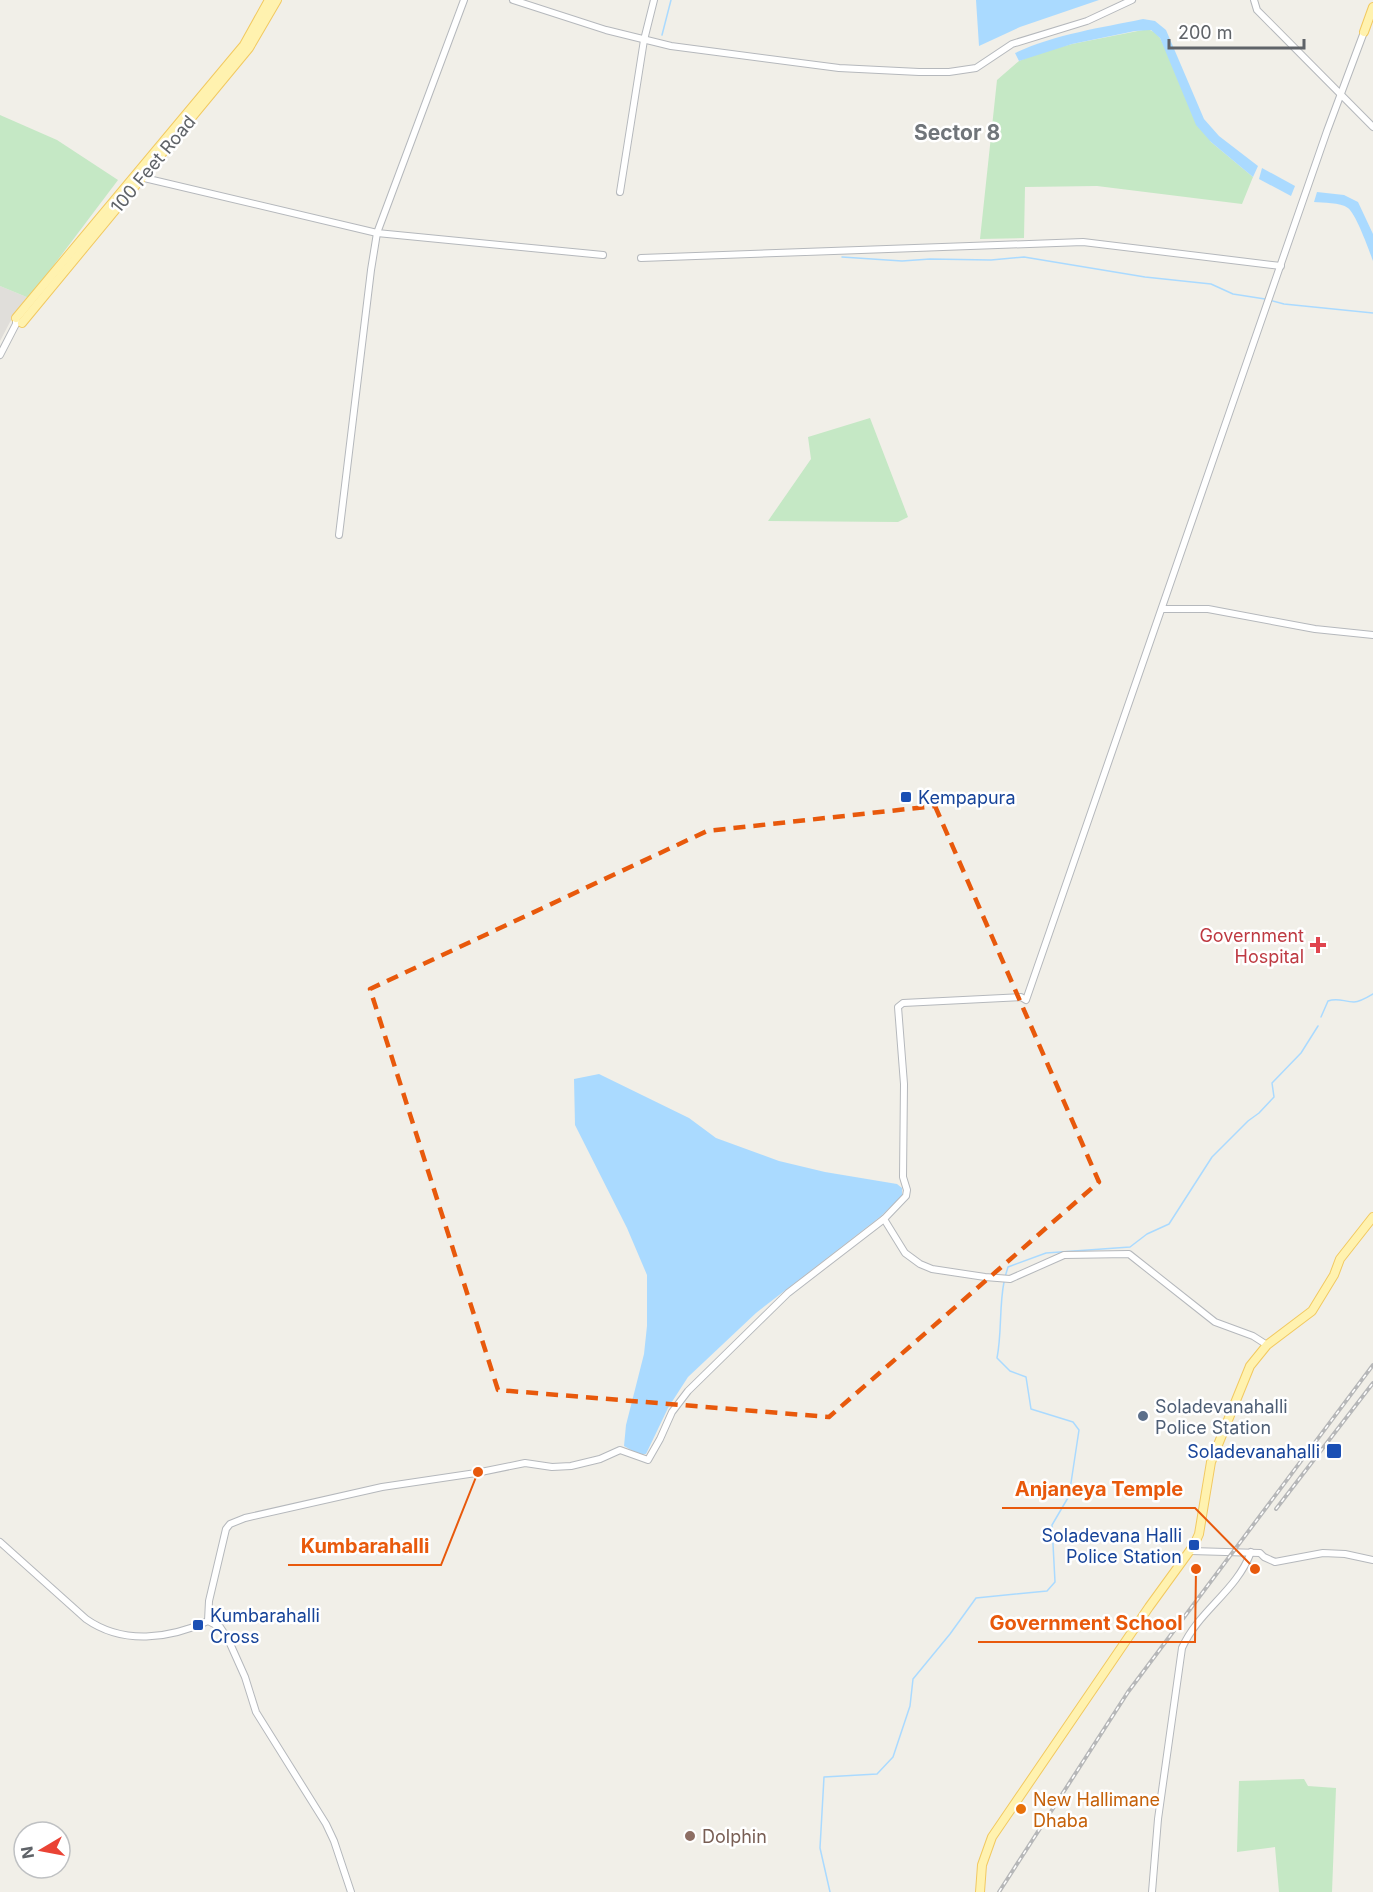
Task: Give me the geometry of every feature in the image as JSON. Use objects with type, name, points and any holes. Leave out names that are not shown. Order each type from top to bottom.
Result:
[{"type":"main road","name":"100 Feet Road","points":[[18,322],[244,45],[269,0]]},
{"type":"main road","name":"100 Feet Road","points":[[138,176],[249,48],[277,0]]},
{"type":"main road","points":[[1365,32],[1373,7]]},
{"type":"main road","points":[[980,1892],[982,1865],[992,1837],[1142,1617],[1191,1551],[1199,1534],[1211,1462],[1250,1366],[1267,1345],[1312,1311],[1334,1275],[1340,1259],[1373,1217]]},
{"type":"street","points":[[339,535],[370,270],[377,232],[464,0]]},
{"type":"street","points":[[513,0],[606,30],[671,46],[839,68],[919,72],[976,68],[1012,44],[1088,21],[1132,0]]},
{"type":"street","points":[[620,192],[644,40],[654,0]]},
{"type":"street","points":[[1254,0],[1257,10],[1373,127]]},
{"type":"street","points":[[208,1621],[209,1601],[226,1529],[231,1524],[245,1518],[381,1487],[476,1473],[525,1463],[552,1467],[571,1466],[600,1459],[620,1450],[648,1460],[672,1412],[688,1392],[788,1293],[884,1219],[906,1196],[907,1190],[903,1178],[904,1084],[898,1007],[903,1003],[1021,997],[1026,1000],[1327,131],[1365,32]]},
{"type":"street","points":[[138,176],[377,232],[603,255]]},
{"type":"street","points":[[640,258],[1083,242],[1281,266]]},
{"type":"street","points":[[0,355],[18,322]]},
{"type":"street","points":[[1162,609],[1208,609],[1315,629],[1373,635]]},
{"type":"street","points":[[884,1219],[905,1253],[920,1264],[932,1269],[1005,1279],[1064,1255],[1129,1254],[1215,1322],[1253,1336],[1267,1345]]},
{"type":"street","points":[[0,1542],[96,1626],[137,1638],[187,1629],[208,1621],[220,1627],[244,1677],[256,1712],[326,1824],[351,1892]]},
{"type":"street","points":[[1191,1551],[1260,1553],[1275,1562],[1323,1553],[1345,1554],[1373,1560]]},
{"type":"street","points":[[1152,1892],[1160,1803],[1182,1648],[1188,1633],[1196,1623],[1220,1600],[1239,1577],[1251,1552]]},
{"type":"highlighted area","points":[[935,806],[1099,1182],[829,1417],[498,1390],[370,989],[707,831]]},
{"type":"shaded area","points":[[0,286],[29,298],[10,322],[0,341]]},
{"type":"green space","points":[[1148,29],[1160,38],[1211,142],[1253,177],[1242,204],[1097,186],[1025,187],[1024,238],[980,239],[997,80],[1019,61],[1041,52]]},
{"type":"green space","points":[[0,115],[57,140],[118,180],[29,298],[0,286]]},
{"type":"green space","points":[[870,418],[908,517],[898,522],[768,521],[811,459],[808,437]]},
{"type":"green space","points":[[1304,1779],[1308,1786],[1336,1788],[1332,1892],[1279,1892],[1275,1847],[1237,1852],[1239,1781]]},
{"type":"water","points":[[976,0],[1099,0],[1020,27],[979,46]]},
{"type":"water","points":[[1143,19],[1155,21],[1166,30],[1204,119],[1219,136],[1258,166],[1253,177],[1211,142],[1196,125],[1160,38],[1151,30],[1135,31],[1072,44],[1019,61],[1015,53],[1062,36]]},
{"type":"water","points":[[1262,168],[1295,186],[1291,196],[1259,179]]},
{"type":"water","points":[[1317,192],[1344,195],[1358,202],[1373,234],[1373,261],[1355,217],[1348,208],[1331,203],[1314,202]]},
{"type":"water","points":[[599,1074],[689,1118],[716,1138],[779,1161],[825,1172],[897,1184],[902,1188],[902,1196],[880,1217],[756,1313],[688,1377],[668,1408],[646,1454],[638,1454],[624,1446],[626,1425],[644,1354],[647,1326],[647,1275],[627,1228],[575,1125],[574,1079]]},
{"type":"waterway","points":[[662,35],[671,0]]},
{"type":"waterway","points":[[842,257],[902,261],[991,260],[1024,257],[1145,277],[1211,284],[1233,294],[1265,299]]},
{"type":"waterway","points":[[1269,300],[1284,304],[1373,313]]},
{"type":"waterway","points":[[1321,1017],[1328,1001],[1335,999],[1356,1002],[1373,994]]},
{"type":"waterway","points":[[1005,1277],[1008,1267],[1046,1253],[1130,1247],[1147,1234],[1169,1224],[1212,1157],[1274,1097],[1272,1083],[1301,1053],[1318,1026]]},
{"type":"waterway","points":[[830,1892],[820,1848],[824,1777],[877,1774],[893,1757],[910,1706],[913,1679],[976,1598],[1047,1591],[1055,1582],[1052,1525],[1069,1496],[1079,1430],[1073,1422],[1031,1409],[1026,1377],[1010,1371],[997,1358],[1004,1282]]},
{"type":"railway","points":[[999,1892],[1128,1692],[1373,1365]]},
{"type":"railway","points":[[1276,1509],[1373,1383]]},
{"type":"place","name":"Kempapura","points":[[906,797]]},
{"type":"place","name":"Government Hospital","points":[[1318,945]]},
{"type":"place","name":"Soladevanahalli Police Station","points":[[1143,1416]]},
{"type":"place","name":"Soladevanahalli","points":[[1334,1451]]},
{"type":"place","name":"Kumbarahalli","points":[[478,1472]]},
{"type":"place","name":"Soladevana Halli Police Station","points":[[1194,1545]]},
{"type":"place","name":"Government School","points":[[1196,1569]]},
{"type":"place","name":"Anjaneya Temple","points":[[1255,1569]]},
{"type":"place","name":"Kumbarahalli Cross","points":[[198,1625]]},
{"type":"place","name":"New Hallimane Dhaba","points":[[1021,1809]]},
{"type":"place","name":"Dolphin","points":[[690,1836]]},
{"type":"district","name":"Sector 8","points":[[957,132]]}]
